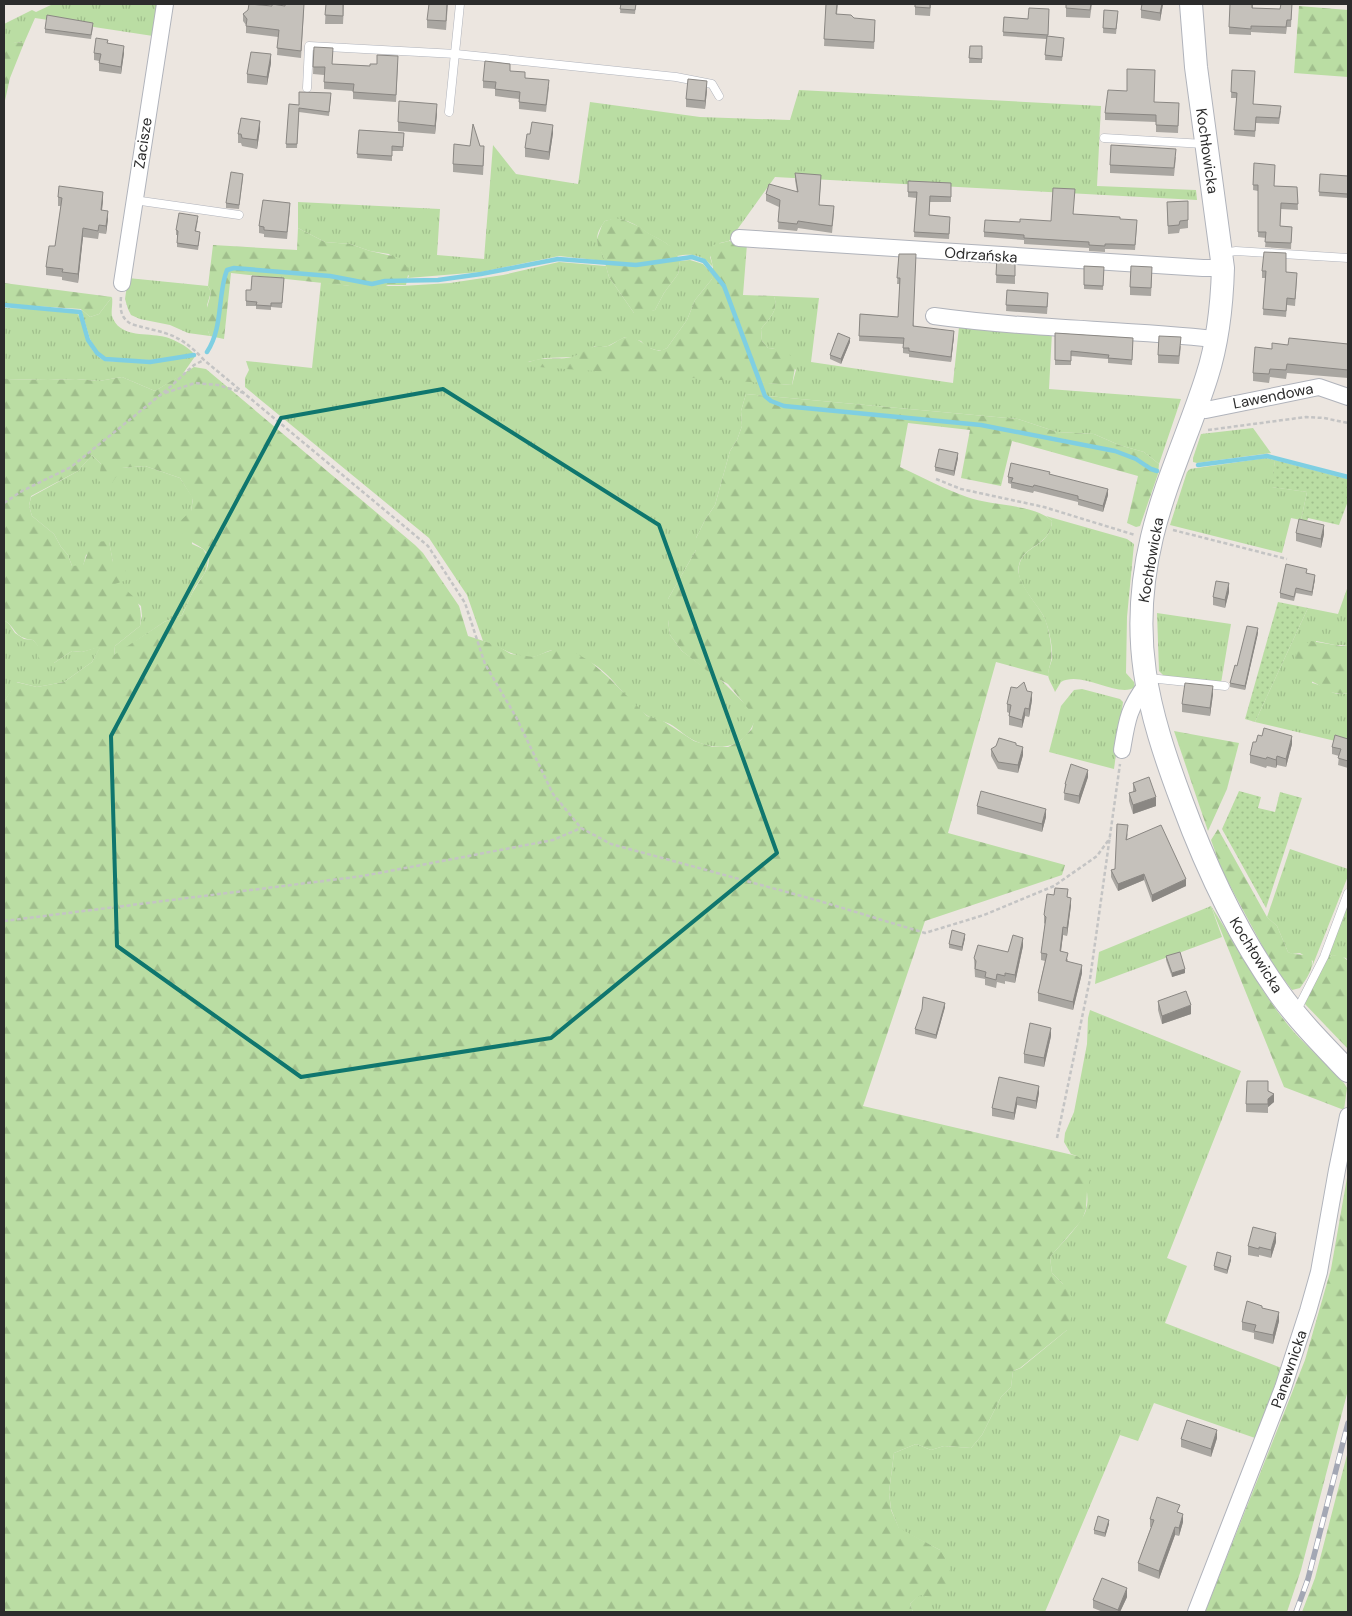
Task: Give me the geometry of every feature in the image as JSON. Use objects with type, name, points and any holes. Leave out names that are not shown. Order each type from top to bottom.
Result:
[{"type":"street","name":"Zacisze","points":[[122,284],[165,4]]},
{"type":"street","name":"Kochłowicka","points":[[1191,4],[1196,67],[1222,261],[1221,297],[1208,374],[1153,532],[1145,578],[1141,620],[1141,647],[1146,681],[1158,735],[1169,767],[1189,822],[1219,892],[1250,948],[1279,993],[1295,1014],[1348,1071]]},
{"type":"street","name":"Odrzańska","points":[[740,238],[1203,268],[1222,261]]},
{"type":"street","points":[[934,316],[970,321],[1112,330],[1215,340]]},
{"type":"street","name":"Lawendowa","points":[[1193,416],[1206,410],[1319,387],[1348,397]]},
{"type":"street","points":[[1122,750],[1129,712],[1146,681]]},
{"type":"street","name":"Panewnicka","points":[[1196,1612],[1283,1388],[1308,1311],[1319,1272],[1348,1116]]},
{"type":"lane","points":[[449,112],[460,4]]},
{"type":"lane","points":[[307,88],[309,46],[456,54],[676,77],[712,84],[719,96]]},
{"type":"lane","points":[[1104,138],[1206,144]]},
{"type":"lane","points":[[134,200],[239,215]]},
{"type":"lane","points":[[1222,261],[1236,251],[1348,258]]},
{"type":"lane","points":[[1146,681],[1225,686]]},
{"type":"lane","points":[[1295,1014],[1324,957],[1348,893]]},
{"type":"path","points":[[122,284],[121,311],[125,320],[130,324],[175,336],[185,341],[204,360],[428,546],[465,603],[485,664],[516,717],[553,794],[581,828],[611,844],[816,900],[926,933],[984,915],[1054,886],[1097,856],[1110,838]]},
{"type":"path","points":[[4,503],[22,491],[71,467],[162,394],[194,365],[204,360]]},
{"type":"path","points":[[162,394],[195,383],[218,385],[246,394]]},
{"type":"path","points":[[1193,416],[1209,430],[1285,419],[1315,417],[1348,423]]},
{"type":"path","points":[[936,479],[961,489],[1153,532],[1287,559]]},
{"type":"path","points":[[1057,1138],[1090,979],[1122,750]]},
{"type":"path","points":[[4,921],[363,876],[553,840],[581,828]]},
{"type":"highlighted area","points":[[443,389],[659,525],[777,853],[551,1038],[301,1077],[117,946],[111,736],[281,418]]},
{"type":"green space","points":[[53,4],[158,4],[153,36],[35,18],[24,43],[16,42],[4,49],[4,24],[32,10],[36,12]]},
{"type":"green space","points":[[1299,6],[1348,10],[1348,77],[1294,73]]},
{"type":"green space","points":[[16,42],[24,43],[10,78],[4,105],[4,49]]},
{"type":"green space","points":[[799,90],[1101,106],[1097,186],[1196,190],[1197,200],[775,177],[729,241],[720,243],[710,257],[713,267],[697,256],[677,256],[672,248],[642,229],[627,221],[614,219],[605,221],[597,237],[605,261],[559,256],[481,272],[408,278],[409,276],[389,254],[370,251],[350,244],[325,242],[298,228],[298,202],[440,209],[437,255],[484,259],[493,145],[516,174],[578,184],[590,102],[700,117],[790,120]]},
{"type":"green space","points":[[615,218],[640,227],[663,241],[673,248],[680,261],[678,274],[664,293],[655,310],[639,315],[634,313],[609,277],[597,239],[605,221]]},
{"type":"green space","points":[[298,228],[325,242],[350,244],[401,258],[409,270],[406,285],[388,285],[367,291],[350,286],[231,273],[224,339],[210,336],[205,318],[211,292],[208,286],[213,245],[297,250]]},
{"type":"green space","points":[[729,241],[747,244],[743,295],[774,296],[774,310],[761,329],[762,341],[768,348],[787,353],[796,362],[792,385],[524,366],[534,360],[572,357],[590,348],[608,346],[626,337],[639,340],[652,349],[661,350],[667,348],[687,320],[695,300],[712,279],[713,267],[709,250],[713,245]]},
{"type":"green space","points":[[690,260],[703,264],[713,275],[712,279],[695,300],[687,320],[667,348],[656,350],[646,347],[641,341],[625,337],[608,346],[595,346],[573,357],[545,358],[528,362],[792,385],[796,370],[775,349],[768,348],[762,341],[761,329],[774,310],[774,296],[819,298],[811,362],[953,383],[959,327],[1052,332],[1049,389],[1181,399],[1159,464],[1144,452],[1119,445],[1094,434],[1057,432],[1018,419],[746,394],[741,411],[742,426],[737,440],[730,451],[715,505],[696,538],[696,550],[668,599],[670,635],[682,651],[722,681],[756,717],[752,727],[740,741],[724,747],[715,747],[695,741],[670,724],[648,716],[631,702],[598,667],[572,654],[551,650],[533,657],[519,656],[483,641],[467,595],[429,538],[245,387],[245,378],[249,370],[246,361],[312,368],[321,282],[350,286],[402,286],[450,283],[503,275],[559,262],[606,266],[609,277],[634,313],[655,310],[664,293],[678,274],[680,261]]},
{"type":"green space","points":[[128,278],[208,286],[211,292],[207,305],[208,331],[210,336],[188,333],[170,325],[140,319],[131,315],[125,299]]},
{"type":"green space","points":[[4,283],[112,297],[99,314],[90,317],[81,309],[4,304]]},
{"type":"green space","points":[[112,297],[112,316],[120,328],[132,333],[169,338],[183,345],[194,354],[151,360],[103,357],[96,350],[90,339],[81,309],[90,317],[99,314]]},
{"type":"green space","points":[[4,308],[53,309],[77,313],[93,351],[105,361],[150,363],[196,355],[182,375],[155,391],[122,377],[99,381],[76,379],[4,379]]},
{"type":"green space","points":[[194,367],[206,369],[423,553],[459,606],[468,636],[496,645],[511,654],[533,657],[555,649],[569,649],[591,662],[647,716],[663,721],[694,741],[713,747],[728,747],[740,741],[752,729],[755,717],[728,684],[715,677],[682,651],[670,635],[668,599],[696,550],[696,538],[715,505],[730,451],[737,440],[742,426],[741,411],[746,394],[1018,419],[1057,432],[1094,434],[1119,445],[1144,452],[1159,464],[1158,474],[1140,526],[1136,527],[1127,523],[1138,476],[1012,441],[1001,486],[961,478],[970,430],[908,423],[900,467],[967,497],[1035,511],[1052,521],[1047,536],[1026,553],[1022,558],[1018,571],[1023,585],[1045,619],[1051,652],[1048,676],[996,662],[948,833],[1065,865],[1062,875],[925,921],[863,1106],[1077,1156],[1088,1164],[1092,1172],[1087,1191],[1086,1209],[1082,1220],[1050,1257],[1052,1273],[1072,1297],[1073,1313],[1067,1330],[1020,1368],[1013,1371],[1011,1387],[1001,1397],[982,1435],[971,1448],[944,1446],[931,1450],[916,1444],[894,1453],[889,1492],[891,1510],[899,1528],[940,1550],[949,1565],[949,1581],[937,1598],[920,1595],[910,1604],[913,1612],[4,1612],[4,702],[16,682],[37,687],[64,682],[92,662],[100,647],[82,652],[72,651],[54,663],[42,663],[37,654],[38,646],[33,640],[18,635],[4,620],[4,379],[76,379],[99,381],[122,377],[155,391]],"holes":[[[92,455],[101,464],[99,481],[108,489],[122,468],[145,466],[180,478],[193,499],[191,511],[179,522],[183,536],[203,549],[209,558],[205,573],[192,593],[182,615],[164,622],[114,655],[115,646],[140,626],[141,618],[139,605],[136,600],[115,584],[127,580],[125,566],[113,562],[109,541],[92,542],[83,565],[72,566],[68,555],[54,534],[32,516],[29,506],[31,496],[78,471]]]},
{"type":"green space","points":[[1253,428],[1271,453],[1193,462],[1201,434]]},
{"type":"green space","points":[[92,455],[101,464],[122,468],[145,466],[180,478],[193,498],[191,511],[192,544],[203,549],[208,557],[205,572],[194,589],[182,615],[164,622],[114,656],[115,646],[140,626],[142,616],[141,606],[114,584],[113,562],[109,542],[86,555],[83,566],[72,566],[68,555],[54,534],[32,516],[29,506],[31,497],[78,471]]},
{"type":"green space","points":[[1266,458],[1275,460],[1272,487],[1307,492],[1301,520],[1291,518],[1282,553],[1170,525],[1187,472],[1190,469]]},
{"type":"green space","points":[[1275,460],[1348,479],[1348,501],[1339,525],[1308,518],[1307,521],[1301,520],[1307,492],[1271,487]]},
{"type":"green space","points":[[1046,516],[1127,539],[1134,544],[1127,617],[1126,673],[1134,682],[1135,687],[1128,690],[1120,690],[1089,681],[1070,679],[1061,682],[1055,692],[1048,676],[1052,654],[1048,627],[1041,611],[1023,586],[1019,572],[1021,559],[1047,536],[1050,530],[1052,521]]},
{"type":"green space","points":[[1348,586],[1348,645],[1335,645],[1316,641],[1312,683],[1336,694],[1348,693],[1348,744],[1255,722],[1308,608],[1338,614]]},
{"type":"green space","points":[[1278,602],[1308,608],[1255,722],[1245,719]]},
{"type":"green space","points":[[1157,613],[1231,624],[1221,683],[1164,676],[1159,671]]},
{"type":"green space","points":[[4,620],[15,633],[24,639],[33,640],[54,663],[72,651],[82,652],[101,646],[92,662],[64,682],[37,687],[17,682],[4,702]]},
{"type":"green space","points":[[1311,641],[1341,646],[1348,645],[1348,693],[1328,692],[1303,677],[1299,672],[1295,657],[1296,652],[1300,647]]},
{"type":"green space","points":[[1082,689],[1120,699],[1123,702],[1114,769],[1049,752],[1061,706],[1074,690]]},
{"type":"green space","points":[[1174,731],[1239,743],[1227,789],[1208,831]]},
{"type":"green space","points":[[1239,791],[1261,797],[1258,808],[1275,812],[1280,792],[1302,798],[1266,908],[1222,829]]},
{"type":"green space","points":[[1218,829],[1267,917],[1277,926],[1288,952],[1311,957],[1311,969],[1300,988],[1292,990],[1272,964],[1222,871],[1211,840]]},
{"type":"green space","points":[[1290,849],[1348,869],[1348,876],[1312,967],[1313,961],[1300,953],[1292,954],[1288,952],[1277,926],[1267,917]]},
{"type":"green space","points":[[1348,901],[1348,961],[1346,958],[1332,955],[1325,960]]},
{"type":"green space","points":[[1211,906],[1222,937],[1095,984],[1099,952]]},
{"type":"green space","points":[[1211,906],[1277,1011],[1295,1033],[1344,1083],[1347,1088],[1344,1110],[1284,1087]]},
{"type":"green space","points":[[1332,955],[1342,956],[1348,961],[1348,1049],[1304,1003],[1325,960]]},
{"type":"green space","points":[[1090,1010],[1241,1071],[1167,1258],[1187,1266],[1165,1323],[1284,1369],[1255,1438],[1154,1403],[1138,1441],[1120,1435],[1045,1612],[913,1612],[910,1604],[920,1594],[940,1550],[899,1529],[891,1509],[889,1492],[894,1453],[916,1444],[931,1450],[944,1446],[971,1448],[982,1435],[1001,1397],[1011,1387],[1013,1371],[1021,1368],[1067,1330],[1063,1284],[1052,1273],[1050,1257],[1080,1222],[1086,1210],[1085,1183],[1077,1156],[1071,1154],[1064,1142],[1065,1133],[1074,1112],[1087,1044]]},
{"type":"green space","points":[[1348,1172],[1348,1390],[1301,1570],[1287,1612],[1205,1612],[1305,1360],[1331,1269]]},
{"type":"green space","points":[[1348,1451],[1348,1612],[1302,1612],[1315,1578]]},
{"type":"building","points":[[249,4],[285,6],[285,4],[304,4],[301,51],[277,48],[279,30],[246,26],[247,19],[243,14],[248,10]]},
{"type":"building","points":[[326,4],[343,4],[343,16],[325,15]]},
{"type":"building","points":[[429,4],[447,4],[446,21],[427,20]]},
{"type":"building","points":[[621,4],[636,4],[635,10],[620,9]]},
{"type":"building","points":[[826,4],[837,4],[836,14],[875,20],[874,42],[824,39]]},
{"type":"building","points":[[915,4],[930,4],[930,8],[915,7]]},
{"type":"building","points":[[1066,4],[1091,4],[1090,10],[1066,8]]},
{"type":"building","points":[[1142,4],[1162,4],[1160,13],[1141,10]]},
{"type":"building","points":[[1230,4],[1252,4],[1252,8],[1280,9],[1281,4],[1292,4],[1291,20],[1287,20],[1286,27],[1251,26],[1251,29],[1229,27]]},
{"type":"building","points":[[1029,8],[1049,9],[1048,35],[1003,32],[1004,17],[1028,19]]},
{"type":"building","points":[[1104,10],[1118,11],[1116,29],[1103,28]]},
{"type":"building","points":[[47,15],[93,23],[91,35],[45,29]]},
{"type":"building","points":[[1047,36],[1064,38],[1062,57],[1045,55]]},
{"type":"building","points":[[96,38],[108,40],[107,43],[124,46],[121,67],[99,63],[101,54],[94,53]]},
{"type":"building","points":[[970,46],[982,46],[982,59],[969,58]]},
{"type":"building","points":[[314,47],[333,48],[332,64],[370,66],[370,64],[377,64],[377,55],[398,56],[396,95],[353,92],[354,84],[324,82],[325,67],[313,67]]},
{"type":"building","points":[[251,52],[271,54],[267,77],[247,74]]},
{"type":"building","points":[[485,61],[510,64],[510,71],[525,72],[525,78],[549,80],[546,105],[519,102],[520,92],[495,89],[496,82],[483,81]]},
{"type":"building","points":[[1127,69],[1155,70],[1154,102],[1179,103],[1178,126],[1156,125],[1156,115],[1105,113],[1108,90],[1127,91]]},
{"type":"building","points":[[1232,70],[1255,71],[1253,104],[1281,106],[1279,118],[1256,117],[1255,131],[1234,130],[1237,93],[1231,92]]},
{"type":"building","points":[[688,79],[707,81],[705,101],[686,99]]},
{"type":"building","points":[[299,92],[331,93],[329,112],[299,108],[297,144],[286,144],[289,104],[299,105]]},
{"type":"building","points":[[399,101],[437,104],[435,126],[398,122]]},
{"type":"building","points":[[241,118],[260,121],[257,140],[242,138],[241,134],[238,134]]},
{"type":"building","points":[[532,122],[553,125],[549,152],[525,148],[527,134],[530,134]]},
{"type":"building","points":[[473,124],[480,146],[484,146],[483,166],[453,164],[454,144],[470,146]]},
{"type":"building","points":[[359,130],[404,133],[403,147],[392,146],[392,156],[357,154]]},
{"type":"building","points":[[1111,145],[1176,149],[1174,168],[1110,165]]},
{"type":"building","points":[[1254,163],[1275,165],[1274,186],[1297,187],[1298,204],[1281,203],[1280,226],[1292,227],[1291,243],[1265,242],[1266,232],[1258,232],[1258,185],[1253,185]]},
{"type":"building","points":[[231,172],[243,174],[239,205],[226,203]]},
{"type":"building","points":[[795,173],[821,175],[819,205],[834,206],[832,226],[798,221],[797,224],[778,222],[780,200],[766,194],[769,184],[798,192]]},
{"type":"building","points":[[1320,174],[1348,176],[1348,194],[1319,192]]},
{"type":"building","points":[[908,181],[951,183],[951,197],[930,196],[929,215],[950,217],[949,234],[914,232],[917,192],[908,192]]},
{"type":"building","points":[[59,186],[103,192],[101,210],[108,211],[106,226],[99,225],[98,231],[83,228],[78,274],[62,272],[63,269],[46,267],[49,246],[55,246],[62,198],[58,197]]},
{"type":"building","points":[[1053,188],[1075,189],[1073,214],[1137,220],[1135,245],[1089,245],[1089,242],[1024,238],[1024,235],[984,232],[985,220],[1020,222],[1020,219],[1051,221]]},
{"type":"building","points":[[263,200],[290,203],[287,232],[264,230],[264,227],[259,226]]},
{"type":"building","points":[[1188,201],[1188,220],[1180,221],[1179,225],[1168,226],[1167,202]]},
{"type":"building","points":[[179,213],[198,216],[195,231],[200,232],[198,246],[177,243],[178,231],[176,230]]},
{"type":"building","points":[[1264,252],[1286,253],[1286,272],[1297,273],[1295,299],[1287,298],[1286,311],[1263,309],[1266,271],[1262,271]]},
{"type":"building","points":[[899,254],[916,254],[913,326],[954,331],[951,357],[909,351],[909,348],[903,348],[904,338],[859,336],[860,314],[898,317],[900,278],[897,278]]},
{"type":"building","points":[[997,256],[1015,257],[1015,276],[996,275]]},
{"type":"building","points":[[1084,266],[1104,267],[1103,286],[1084,285]]},
{"type":"building","points":[[1131,266],[1152,267],[1151,288],[1130,287]]},
{"type":"building","points":[[252,276],[284,278],[282,303],[271,303],[271,306],[256,305],[257,302],[246,301],[246,290],[251,290]]},
{"type":"building","points":[[1007,290],[1048,293],[1047,307],[1006,305]]},
{"type":"building","points":[[838,333],[850,338],[841,359],[830,355]]},
{"type":"building","points":[[1055,333],[1133,338],[1132,360],[1108,358],[1109,355],[1071,351],[1071,361],[1055,360]]},
{"type":"building","points":[[1159,336],[1181,337],[1179,356],[1158,355]]},
{"type":"building","points":[[1289,338],[1348,344],[1348,370],[1287,364],[1286,370],[1270,369],[1269,374],[1253,373],[1255,347],[1272,349],[1272,343],[1288,345]]},
{"type":"building","points":[[939,449],[958,453],[954,471],[935,467]]},
{"type":"building","points":[[1011,463],[1108,489],[1103,506],[1078,499],[1078,496],[1034,485],[1033,487],[1011,482],[1013,478],[1008,477]]},
{"type":"building","points":[[1299,519],[1324,525],[1321,539],[1296,533]]},
{"type":"building","points":[[1286,564],[1307,569],[1306,573],[1315,575],[1312,592],[1296,588],[1294,597],[1280,593]]},
{"type":"building","points":[[1216,581],[1229,583],[1225,600],[1213,597]]},
{"type":"building","points":[[1247,626],[1258,628],[1245,686],[1230,683],[1235,665],[1237,666]]},
{"type":"building","points":[[1024,682],[1027,691],[1032,692],[1029,709],[1025,708],[1022,720],[1009,716],[1011,705],[1007,704],[1011,687],[1017,688]]},
{"type":"building","points":[[1185,683],[1213,686],[1210,708],[1182,704]]},
{"type":"building","points":[[1264,728],[1292,736],[1286,759],[1277,756],[1276,760],[1267,757],[1266,759],[1250,755],[1253,742],[1256,742],[1258,735],[1262,736]]},
{"type":"building","points":[[1335,735],[1348,739],[1348,761],[1338,758],[1341,749],[1332,747]]},
{"type":"building","points":[[999,738],[1023,747],[1018,765],[998,762],[991,749],[996,746]]},
{"type":"building","points":[[1071,764],[1088,770],[1079,796],[1064,793]]},
{"type":"building","points":[[1149,777],[1156,797],[1133,805],[1129,793],[1136,791],[1133,783]]},
{"type":"building","points":[[981,791],[1046,809],[1042,824],[977,806]]},
{"type":"building","points":[[1117,824],[1128,825],[1126,840],[1161,825],[1186,879],[1152,895],[1144,874],[1118,884],[1111,870],[1115,869]]},
{"type":"building","points":[[1055,888],[1068,889],[1067,897],[1071,898],[1067,928],[1063,927],[1060,951],[1068,953],[1066,961],[1082,965],[1073,1002],[1038,993],[1047,954],[1041,953],[1047,894],[1054,895]]},
{"type":"building","points":[[952,930],[965,934],[962,947],[949,944]]},
{"type":"building","points":[[1013,935],[1023,938],[1015,975],[1005,973],[1005,976],[997,974],[996,980],[985,977],[986,972],[975,969],[976,961],[974,958],[978,945],[1008,952]]},
{"type":"building","points":[[1180,952],[1185,969],[1172,973],[1166,956]]},
{"type":"building","points":[[1186,991],[1191,1005],[1162,1016],[1158,1001]]},
{"type":"building","points":[[923,997],[945,1003],[936,1035],[915,1029],[922,1009]]},
{"type":"building","points":[[1030,1023],[1051,1028],[1044,1058],[1024,1054]]},
{"type":"building","points":[[999,1077],[1039,1086],[1036,1101],[1017,1097],[1014,1113],[992,1108]]},
{"type":"building","points":[[1247,1081],[1268,1081],[1268,1091],[1274,1094],[1268,1099],[1268,1104],[1246,1104]]},
{"type":"building","points":[[1253,1227],[1276,1233],[1271,1250],[1248,1246]]},
{"type":"building","points":[[1217,1252],[1231,1256],[1227,1270],[1214,1266]]},
{"type":"building","points":[[1247,1301],[1262,1306],[1262,1308],[1279,1312],[1273,1335],[1254,1331],[1256,1325],[1242,1322]]},
{"type":"building","points":[[1187,1420],[1217,1430],[1211,1449],[1181,1439]]},
{"type":"building","points":[[1157,1497],[1180,1505],[1177,1512],[1183,1514],[1179,1528],[1175,1527],[1159,1571],[1138,1563],[1154,1520],[1150,1519]]},
{"type":"building","points":[[1098,1516],[1109,1520],[1105,1533],[1094,1530]]},
{"type":"building","points":[[1102,1578],[1127,1588],[1118,1610],[1093,1600]]},
{"type":"waterway","points":[[207,352],[215,334],[225,276],[227,270],[234,268],[330,276],[372,284],[385,281],[438,280],[481,274],[558,259],[636,265],[692,257],[704,261],[724,286],[765,396],[771,401],[784,406],[981,425],[1115,451],[1136,459],[1157,471]]},
{"type":"waterway","points":[[4,305],[80,312],[88,340],[97,353],[105,359],[150,362],[194,355]]},
{"type":"waterway","points":[[1198,465],[1267,456],[1348,477]]},
{"type":"railway","points":[[1296,1612],[1308,1579],[1348,1423]]}]
